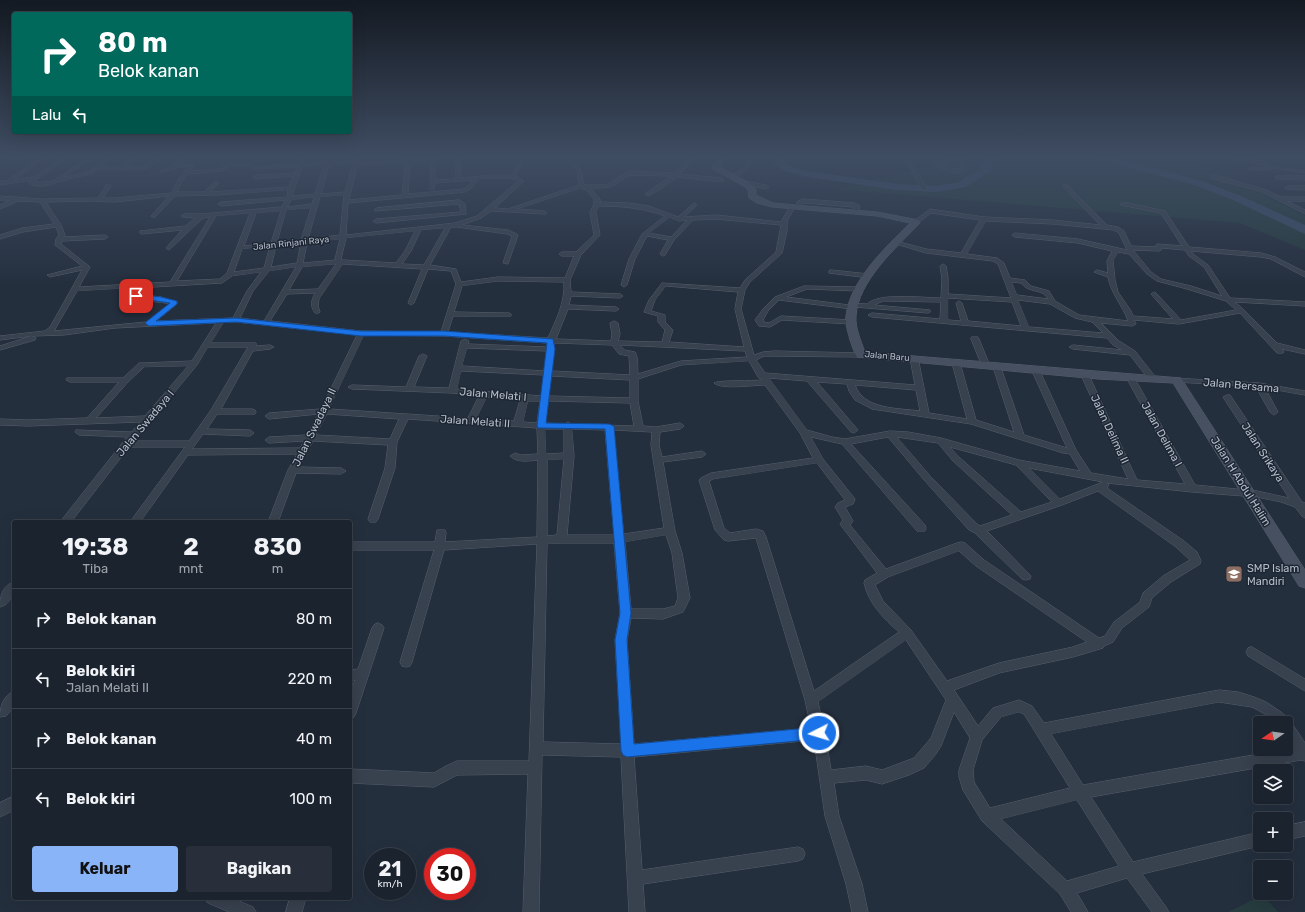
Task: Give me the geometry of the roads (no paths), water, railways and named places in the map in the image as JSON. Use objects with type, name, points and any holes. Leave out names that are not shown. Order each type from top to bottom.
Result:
[{"type":"street","points":[[0,207],[14,201]]},
{"type":"street","points":[[39,201],[55,201]]},
{"type":"street","points":[[42,201],[58,225],[62,235],[59,239],[58,245],[87,267]]},
{"type":"street","points":[[154,216],[168,201]]},
{"type":"street","points":[[221,204],[260,201]]},
{"type":"street","points":[[236,320],[250,291],[267,269],[284,208],[288,201]]},
{"type":"street","points":[[266,323],[294,278],[300,265],[304,241],[315,201]]},
{"type":"street","points":[[341,262],[338,259],[343,238],[346,202],[361,201]]},
{"type":"street","points":[[375,234],[377,201]]},
{"type":"street","name":"Jalan Rinjani Raya","points":[[239,248],[448,227],[471,221],[490,209],[500,201]]},
{"type":"street","points":[[510,210],[538,201]]},
{"type":"street","points":[[531,912],[542,541],[543,483],[541,426],[551,345],[568,294],[567,280],[578,254],[597,235],[593,212],[597,201]]},
{"type":"street","points":[[759,201],[772,205],[884,215],[916,222],[930,211],[984,219],[1105,227],[1120,230],[1131,250],[1156,278],[1228,300],[1305,304]]},
{"type":"street","points":[[1080,201],[1105,227]]},
{"type":"street","points":[[1283,201],[1303,210]]},
{"type":"street","points":[[376,221],[464,213],[460,202],[377,210]]},
{"type":"street","points":[[597,204],[641,207],[661,212],[678,219],[716,218],[784,224]]},
{"type":"street","points":[[641,207],[646,204]]},
{"type":"street","points":[[1123,204],[1164,212],[1191,255],[1210,271],[1228,300],[1242,311],[1278,348],[1305,352]]},
{"type":"street","points":[[678,219],[694,205]]},
{"type":"street","points":[[184,216],[200,216],[313,206]]},
{"type":"street","points":[[795,207],[784,221],[779,253],[747,281],[742,290],[738,309],[739,316],[751,359],[804,432],[819,460],[850,499],[850,502],[841,505],[840,507],[848,521],[845,524],[848,530],[884,574]]},
{"type":"street","points":[[490,209],[544,213]]},
{"type":"street","points":[[75,288],[222,281],[230,274],[254,211]]},
{"type":"street","points":[[172,284],[215,214]]},
{"type":"street","points":[[169,248],[200,216]]},
{"type":"street","points":[[624,285],[632,259],[645,234],[668,216]]},
{"type":"street","points":[[663,254],[672,238],[692,218]]},
{"type":"street","points":[[963,255],[984,219]]},
{"type":"street","name":"Jalan Baru","points":[[916,222],[896,243],[859,289],[852,306],[851,322],[861,355],[914,358],[1036,371],[1132,379],[1178,380]]},
{"type":"street","points":[[0,237],[22,230],[58,225]]},
{"type":"street","points":[[456,225],[515,234],[506,263]]},
{"type":"street","points":[[411,303],[426,267],[448,227]]},
{"type":"street","points":[[142,232],[187,228]]},
{"type":"street","points":[[398,265],[408,251],[418,230]]},
{"type":"street","points":[[645,234],[654,237],[672,238]]},
{"type":"street","points":[[1015,235],[1078,241],[1116,249],[1159,249],[1159,246],[1267,256],[1305,275]]},
{"type":"street","points":[[59,239],[104,236]]},
{"type":"street","points":[[896,243],[926,251],[995,259],[1001,263],[1026,329]]},
{"type":"street","points":[[868,306],[873,302],[883,299],[1015,299],[1052,302],[1077,317],[1132,324],[1128,311],[1115,292],[1110,261],[1116,249]]},
{"type":"street","points":[[562,254],[578,254]]},
{"type":"street","points":[[317,312],[314,306],[314,301],[341,262]]},
{"type":"street","points":[[230,274],[300,265],[341,262],[454,270],[459,284],[444,334]]},
{"type":"street","points":[[943,266],[945,298],[944,320]]},
{"type":"street","points":[[50,275],[87,267]]},
{"type":"street","points":[[48,334],[53,328],[87,267]]},
{"type":"street","points":[[831,272],[869,276]]},
{"type":"street","points":[[1096,272],[1112,276]]},
{"type":"street","points":[[459,284],[498,279],[567,280]]},
{"type":"street","points":[[1008,280],[1023,281],[1028,287],[1047,292],[1051,297],[1052,302]]},
{"type":"street","points":[[665,344],[669,330],[662,322],[661,315],[647,312],[652,300],[664,284],[742,290]]},
{"type":"street","points":[[133,286],[133,295],[161,299],[175,303],[149,323]]},
{"type":"street","points":[[851,322],[781,318],[770,325],[762,324],[759,320],[765,310],[776,298],[812,286],[859,289]]},
{"type":"street","points":[[285,292],[320,291]]},
{"type":"street","points":[[568,294],[620,296]]},
{"type":"street","points":[[1154,294],[1179,322]]},
{"type":"street","points":[[776,298],[852,306],[928,311]]},
{"type":"street","points":[[959,303],[965,322]]},
{"type":"street","points":[[565,306],[616,309]]},
{"type":"street","points":[[1130,318],[1179,322],[1242,311]]},
{"type":"street","points":[[451,314],[509,315]]},
{"type":"street","points":[[872,315],[944,320],[1108,336]]},
{"type":"street","points":[[0,348],[48,334],[114,326],[186,321],[236,320],[361,333],[444,334],[551,345]]},
{"type":"street","points":[[1094,320],[1116,343],[1132,353],[1153,379]]},
{"type":"street","name":"Jalan Swadaya I","points":[[67,520],[134,435],[194,363],[221,321]]},
{"type":"street","points":[[614,323],[616,334],[614,343]]},
{"type":"street","points":[[0,338],[38,333],[48,334]]},
{"type":"street","name":"Jalan Swadaya II","points":[[274,520],[293,470],[311,438],[361,333]]},
{"type":"street","points":[[452,391],[457,368],[465,346],[466,336]]},
{"type":"street","points":[[975,339],[986,366]]},
{"type":"street","points":[[465,346],[614,343],[665,344],[748,349]]},
{"type":"street","points":[[614,343],[622,352],[632,354],[634,358],[634,401],[639,428]]},
{"type":"street","points":[[206,345],[248,345],[253,346],[252,349]]},
{"type":"street","points":[[1073,346],[1132,353]]},
{"type":"street","points":[[252,349],[270,347]]},
{"type":"street","points":[[136,520],[215,411],[252,349]]},
{"type":"street","points":[[457,368],[634,378],[681,363],[751,359],[763,354],[861,355]]},
{"type":"street","points":[[410,390],[423,356]]},
{"type":"street","points":[[914,358],[925,414]]},
{"type":"street","points":[[90,420],[125,380],[142,365],[194,363]]},
{"type":"street","points":[[956,363],[972,422]]},
{"type":"street","points":[[997,367],[1020,437]]},
{"type":"street","points":[[1036,371],[1072,450],[1087,475]]},
{"type":"street","points":[[761,374],[920,388]]},
{"type":"street","name":"Jalan Delima II","points":[[1085,375],[1134,483]]},
{"type":"street","points":[[809,378],[854,430]]},
{"type":"street","name":"Jalan Delima I","points":[[1132,379],[1192,489]]},
{"type":"street","points":[[70,380],[125,380]]},
{"type":"street","name":"Jalan Bersama","points":[[1178,380],[1258,385],[1305,393]]},
{"type":"street","name":"Jalan H Abdul Halim","points":[[1178,380],[1305,582]]},
{"type":"street","points":[[718,383],[738,384],[768,382]]},
{"type":"street","points":[[850,382],[852,391],[864,403],[875,407],[972,422],[1066,451],[1070,452],[1072,450]]},
{"type":"street","points":[[1258,385],[1274,412]]},
{"type":"street","name":"Jalan Melati I","points":[[352,388],[452,391],[525,398],[634,401]]},
{"type":"street","points":[[470,420],[484,394]]},
{"type":"street","name":"Jalan Srikaya","points":[[1227,397],[1303,509]]},
{"type":"street","points":[[518,424],[525,398]]},
{"type":"street","points":[[215,411],[252,412]]},
{"type":"street","name":"Jalan Melati II","points":[[269,416],[324,411],[541,426],[609,426],[656,430],[680,426]]},
{"type":"street","points":[[373,519],[390,468],[393,442],[405,416]]},
{"type":"street","points":[[0,422],[28,423],[148,419]]},
{"type":"street","points":[[562,539],[569,456],[568,425]]},
{"type":"street","points":[[609,426],[626,613],[621,640],[636,912]]},
{"type":"street","points":[[626,613],[663,614],[679,608],[684,598],[677,553],[670,531],[655,445],[656,430]]},
{"type":"street","points":[[201,431],[250,433]]},
{"type":"street","points":[[79,432],[134,435]]},
{"type":"street","points":[[804,432],[830,440],[845,442],[890,434],[940,441],[1019,463],[1114,481],[1248,493],[1282,499],[1303,509]]},
{"type":"street","points":[[890,434],[928,479],[973,527],[979,530],[1026,576]]},
{"type":"street","points":[[269,440],[311,438],[393,442]]},
{"type":"street","points":[[940,441],[956,459],[1019,516]]},
{"type":"street","points":[[845,442],[921,528]]},
{"type":"street","points":[[127,444],[188,448],[303,451]]},
{"type":"street","points":[[658,460],[702,454]]},
{"type":"street","points":[[515,456],[520,458],[541,458],[569,456]]},
{"type":"street","points":[[819,460],[711,476],[704,480],[720,530],[728,537],[756,533],[759,534],[811,700],[819,733],[832,816],[854,884],[860,912]]},
{"type":"street","points":[[1019,463],[1059,503]]},
{"type":"street","points":[[293,470],[341,471]]},
{"type":"street","points":[[979,530],[1059,503],[1114,481]]},
{"type":"street","points":[[946,688],[999,668],[1054,657],[1099,644],[1109,639],[1118,625],[1145,604],[1147,596],[1167,579],[1192,565],[1196,561],[1193,555],[1180,544],[1099,487]]},
{"type":"street","points":[[352,546],[440,546],[562,539],[619,540],[670,531]]},
{"type":"street","points":[[406,662],[440,546],[441,533]]},
{"type":"street","points":[[977,737],[946,688],[907,633],[871,595],[869,583],[884,574],[961,546],[980,563],[1099,644]]},
{"type":"street","points":[[0,603],[12,588]]},
{"type":"street","points":[[352,707],[378,628]]},
{"type":"street","points":[[811,700],[907,633]]},
{"type":"street","points":[[1252,652],[1305,686]]},
{"type":"street","points":[[352,675],[363,674]]},
{"type":"street","points":[[1041,730],[1219,696],[1242,698],[1262,705],[1278,716]]},
{"type":"street","points":[[1,713],[12,699]]},
{"type":"street","points":[[826,778],[866,773],[882,777],[909,768],[919,762],[931,750],[936,742],[953,699]]},
{"type":"street","points":[[1080,912],[1065,889],[987,816],[968,785],[966,770],[977,737],[997,712],[1019,706],[1028,710],[1130,870],[1161,912]]},
{"type":"street","points":[[535,748],[627,751],[819,733]]},
{"type":"street","points":[[987,816],[1081,792],[1304,754],[1293,737]]},
{"type":"street","points":[[352,776],[434,780],[442,777],[448,770],[456,768],[535,767]]},
{"type":"street","points":[[0,810],[12,804]]},
{"type":"street","points":[[1293,832],[1305,829]]},
{"type":"street","points":[[1065,889],[1130,870],[1253,841]]},
{"type":"street","points":[[635,878],[798,854]]},
{"type":"street","points":[[218,900],[248,912]]},
{"type":"street","points":[[294,912],[297,900]]},
{"type":"waterway","points":[[1242,201],[1305,230]]},
{"type":"place","name":"SMP Islam Mandiri","points":[[1234,574]]}]
